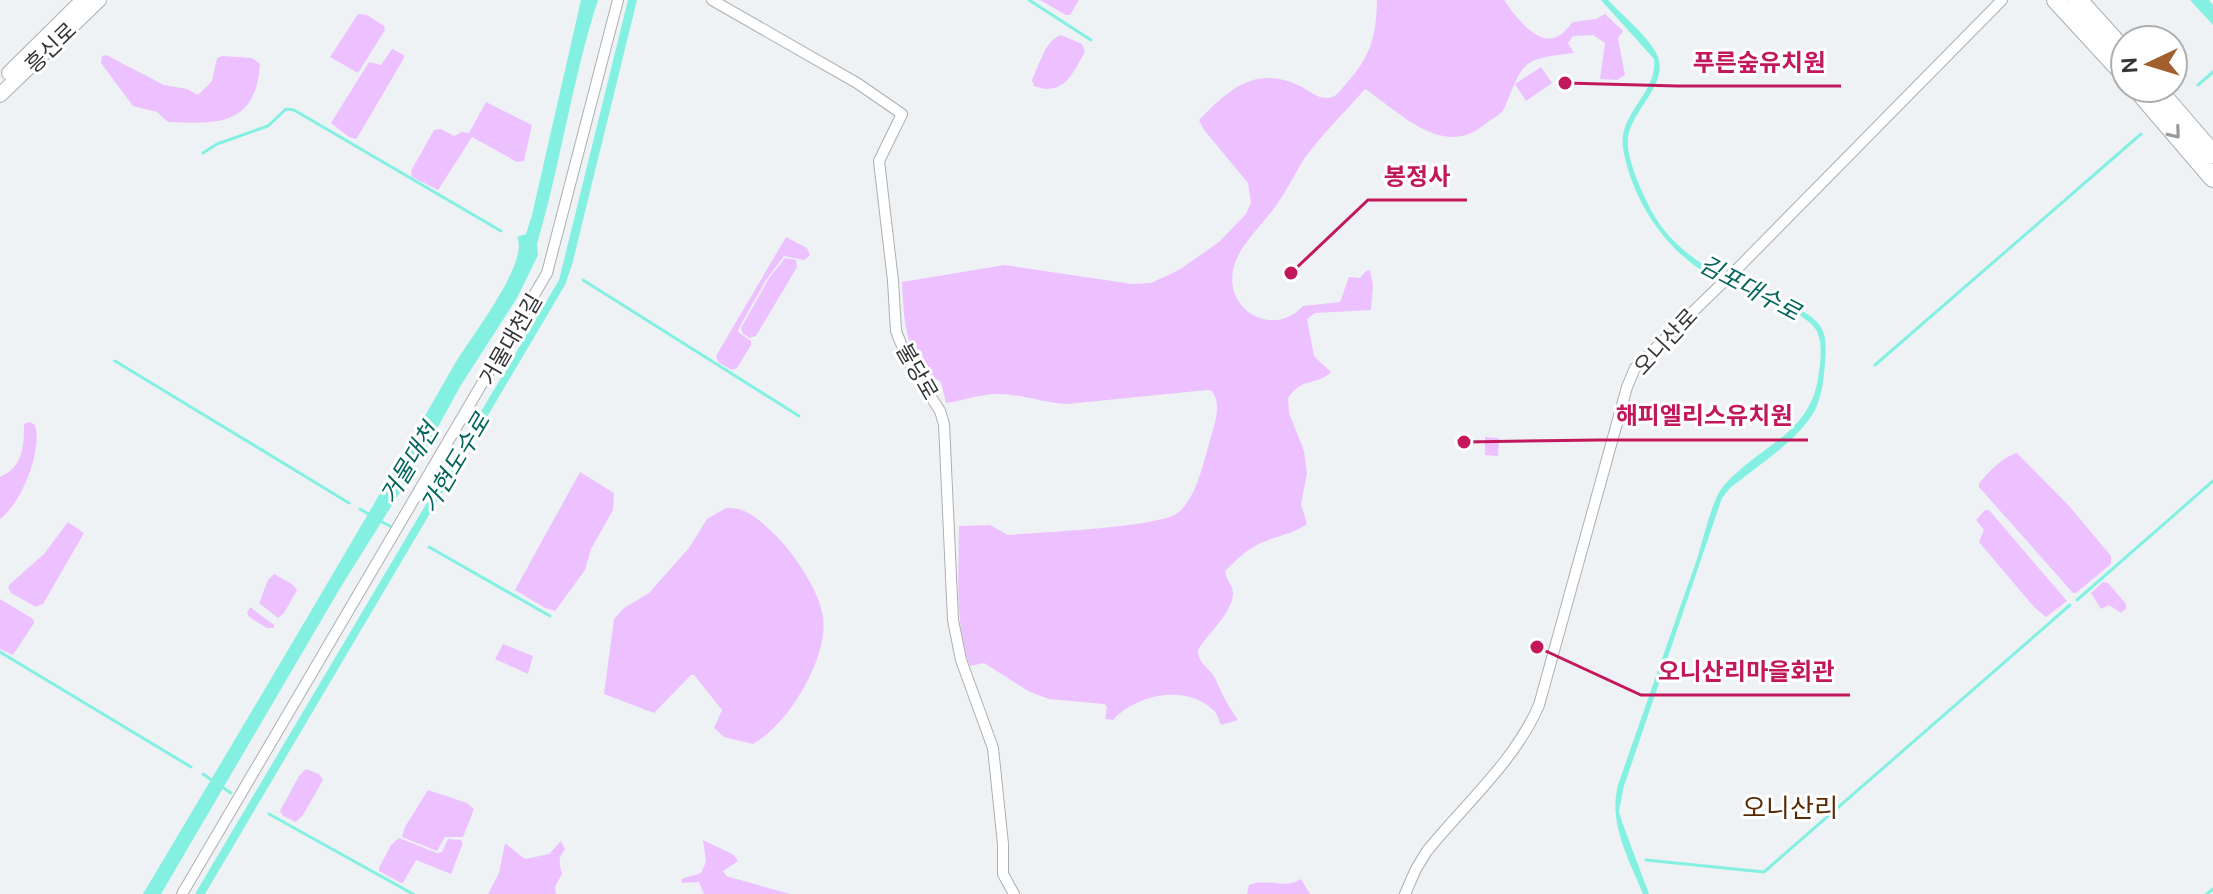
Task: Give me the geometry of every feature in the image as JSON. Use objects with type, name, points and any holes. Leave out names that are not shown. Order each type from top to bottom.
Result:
[{"type":"highway","points":[[2056,0],[2109,58]]},
{"type":"highway","points":[[2078,0],[2109,34]]},
{"type":"highway","points":[[2150,104],[2213,178]]},
{"type":"highway","points":[[2170,104],[2213,154]]},
{"type":"main road","name":"흥신로","points":[[0,95],[99,0]]},
{"type":"main road","name":"흥신로","points":[[0,82],[75,3]]},
{"type":"street","name":"거물대천길","points":[[182,894],[547,273],[618,0]]},
{"type":"street","name":"불당로","points":[[712,0],[857,83],[902,114],[879,161],[896,331],[908,361],[940,411],[944,424],[956,646],[993,748],[1003,874],[1014,894]]},
{"type":"street","name":"오니산로","points":[[1405,894],[1427,851],[1529,728],[1539,705],[1627,387],[1635,368],[2002,0]]},
{"type":"shaded area","points":[[1040,0],[1079,0],[1070,15],[1066,15]]},
{"type":"shaded area","points":[[1377,0],[1504,0],[1530,30],[1547,38],[1556,37],[1573,22],[1596,19],[1605,14],[1623,31],[1618,38],[1625,75],[1617,80],[1600,79],[1605,43],[1593,35],[1573,36],[1568,43],[1574,53],[1533,61],[1520,73],[1500,113],[1469,134],[1453,137],[1422,129],[1365,89],[1304,159],[1279,201],[1242,249],[1233,273],[1233,289],[1239,302],[1262,319],[1276,320],[1290,316],[1303,306],[1340,302],[1349,277],[1360,278],[1366,271],[1370,270],[1373,285],[1371,310],[1315,313],[1307,319],[1314,356],[1331,372],[1299,387],[1288,398],[1289,413],[1304,451],[1307,473],[1301,504],[1307,524],[1254,546],[1225,571],[1233,592],[1231,603],[1198,650],[1200,659],[1215,678],[1238,720],[1221,725],[1216,712],[1201,701],[1174,695],[1147,699],[1134,704],[1113,720],[1105,719],[1107,707],[1104,704],[1049,699],[1030,692],[984,663],[970,666],[959,615],[959,526],[990,525],[1008,535],[1071,531],[1149,522],[1179,512],[1195,489],[1215,424],[1217,403],[1212,391],[1207,390],[1067,404],[997,394],[946,403],[941,382],[920,362],[908,338],[902,282],[1005,265],[1132,284],[1151,283],[1179,270],[1219,242],[1246,214],[1251,203],[1248,183],[1199,120],[1233,90],[1257,79],[1284,80],[1321,97],[1333,97],[1367,55],[1375,25]]},
{"type":"shaded area","points":[[358,14],[367,15],[384,26],[385,30],[358,73],[330,57]]},
{"type":"shaded area","points":[[1061,35],[1082,44],[1085,52],[1060,86],[1044,89],[1034,86],[1032,80],[1043,54],[1051,42]]},
{"type":"shaded area","points":[[392,49],[404,58],[356,139],[349,137],[331,123],[369,62],[381,65]]},
{"type":"shaded area","points":[[106,55],[164,85],[187,89],[198,95],[212,81],[217,58],[252,58],[260,64],[251,100],[231,117],[218,121],[168,122],[157,112],[133,106],[101,63],[102,56]]},
{"type":"shaded area","points":[[1541,67],[1552,83],[1526,101],[1515,84]]},
{"type":"shaded area","points":[[486,102],[532,125],[524,161],[517,162],[472,137],[438,190],[412,177],[411,171],[434,130],[441,129],[454,136],[469,133]]},
{"type":"shaded area","points":[[786,237],[807,248],[810,255],[804,260],[784,256],[766,280],[738,332],[751,341],[751,345],[737,368],[732,370],[718,362],[716,356]]},
{"type":"shaded area","points":[[785,258],[796,260],[797,267],[756,336],[750,338],[743,334],[741,328],[769,278]]},
{"type":"shaded area","points":[[30,422],[35,425],[37,436],[33,462],[15,502],[0,519],[0,477],[18,462],[24,424]]},
{"type":"shaded area","points":[[1485,437],[1499,438],[1498,456],[1485,455]]},
{"type":"shaded area","points":[[2017,453],[2070,507],[2111,556],[2111,564],[2076,593],[1979,487],[1979,483],[1996,465]]},
{"type":"shaded area","points":[[580,472],[614,493],[613,510],[591,549],[585,570],[555,611],[515,590]]},
{"type":"shaded area","points":[[726,508],[752,515],[780,540],[810,583],[823,616],[820,650],[804,688],[780,721],[753,744],[724,737],[714,728],[722,710],[694,675],[654,713],[604,694],[614,619],[624,608],[649,593],[689,548],[707,519]]},
{"type":"shaded area","points":[[1985,510],[1989,510],[2067,601],[2046,617],[1979,542],[1984,530],[1976,520]]},
{"type":"shaded area","points":[[68,522],[84,533],[43,604],[36,607],[11,593],[10,584],[44,554]]},
{"type":"shaded area","points":[[274,574],[297,590],[278,618],[259,603],[268,580]]},
{"type":"shaded area","points":[[2103,582],[2108,583],[2126,604],[2126,609],[2121,613],[2109,605],[2101,609],[2091,593]]},
{"type":"shaded area","points":[[0,599],[33,619],[34,623],[13,655],[0,649]]},
{"type":"shaded area","points":[[250,607],[274,628],[267,628],[249,617]]},
{"type":"shaded area","points":[[503,644],[533,656],[528,674],[495,659]]},
{"type":"shaded area","points":[[306,769],[319,774],[323,780],[296,822],[283,816],[280,811]]},
{"type":"shaded area","points":[[428,790],[467,803],[474,809],[463,837],[445,837],[437,851],[402,837]]},
{"type":"shaded area","points":[[399,838],[437,853],[442,852],[448,839],[463,843],[451,874],[416,860],[401,883],[379,871],[391,845]]},
{"type":"shaded area","points":[[703,840],[734,855],[738,861],[723,871],[726,876],[790,894],[704,894],[699,882],[682,883],[681,879],[701,873],[706,862]]},
{"type":"shaded area","points":[[561,841],[565,849],[560,858],[562,874],[555,887],[556,894],[488,894],[499,873],[505,843],[525,859],[549,854]]},
{"type":"shaded area","points":[[1301,879],[1310,894],[1247,894],[1249,885],[1256,883],[1288,883]]},
{"type":"water","name":"거물대천","points":[[581,0],[598,0],[537,244],[538,255],[517,298],[461,385],[417,465],[339,590],[161,894],[143,894],[453,367],[507,282],[519,249],[517,237],[526,234],[532,215]]},
{"type":"water","name":"가현도수로","points":[[628,0],[637,0],[565,285],[205,894],[195,894],[559,280]]},
{"type":"water","points":[[1601,0],[1608,0],[1637,28],[1659,60],[1657,80],[1630,128],[1628,138],[1634,171],[1656,219],[1681,248],[1711,269],[1810,316],[1821,327],[1826,344],[1821,393],[1808,421],[1722,498],[1624,786],[1619,811],[1649,894],[1643,894],[1618,827],[1618,785],[1718,494],[1736,473],[1782,437],[1806,411],[1815,393],[1821,347],[1818,334],[1802,317],[1724,283],[1697,267],[1666,239],[1643,206],[1628,168],[1623,136],[1626,124],[1650,82],[1654,59]]},
{"type":"water","points":[[2190,0],[2209,0],[2213,5],[2213,25]]},
{"type":"waterway","points":[[1029,0],[1091,40]]},
{"type":"waterway","points":[[2198,85],[2213,72]]},
{"type":"waterway","points":[[203,153],[217,144],[268,126],[286,109],[294,110],[501,231]]},
{"type":"waterway","points":[[1875,365],[2141,134]]},
{"type":"waterway","points":[[583,280],[799,416]]},
{"type":"waterway","points":[[115,361],[349,503]]},
{"type":"waterway","points":[[2077,600],[2213,481]]},
{"type":"waterway","points":[[360,509],[370,515]]},
{"type":"waterway","points":[[380,521],[390,526]]},
{"type":"waterway","points":[[429,547],[550,616]]},
{"type":"waterway","points":[[1646,860],[1764,872],[2070,605]]},
{"type":"waterway","points":[[0,652],[191,767]]},
{"type":"waterway","points":[[203,774],[213,781]]},
{"type":"waterway","points":[[222,787],[231,793]]},
{"type":"waterway","points":[[269,814],[413,894]]},
{"type":"waterway","points":[[2207,894],[2213,889]]},
{"type":"place","name":"푸른숲유치원","points":[[1565,83]]},
{"type":"place","name":"봉정사","points":[[1291,273]]},
{"type":"place","name":"해피엘리스유치원","points":[[1464,442]]},
{"type":"place","name":"오니산리마을회관","points":[[1537,647]]},
{"type":"district","name":"오니산리","points":[[1790,807]]},
{"type":"water label","name":"김포대수로","points":[[1750,288]]}]
